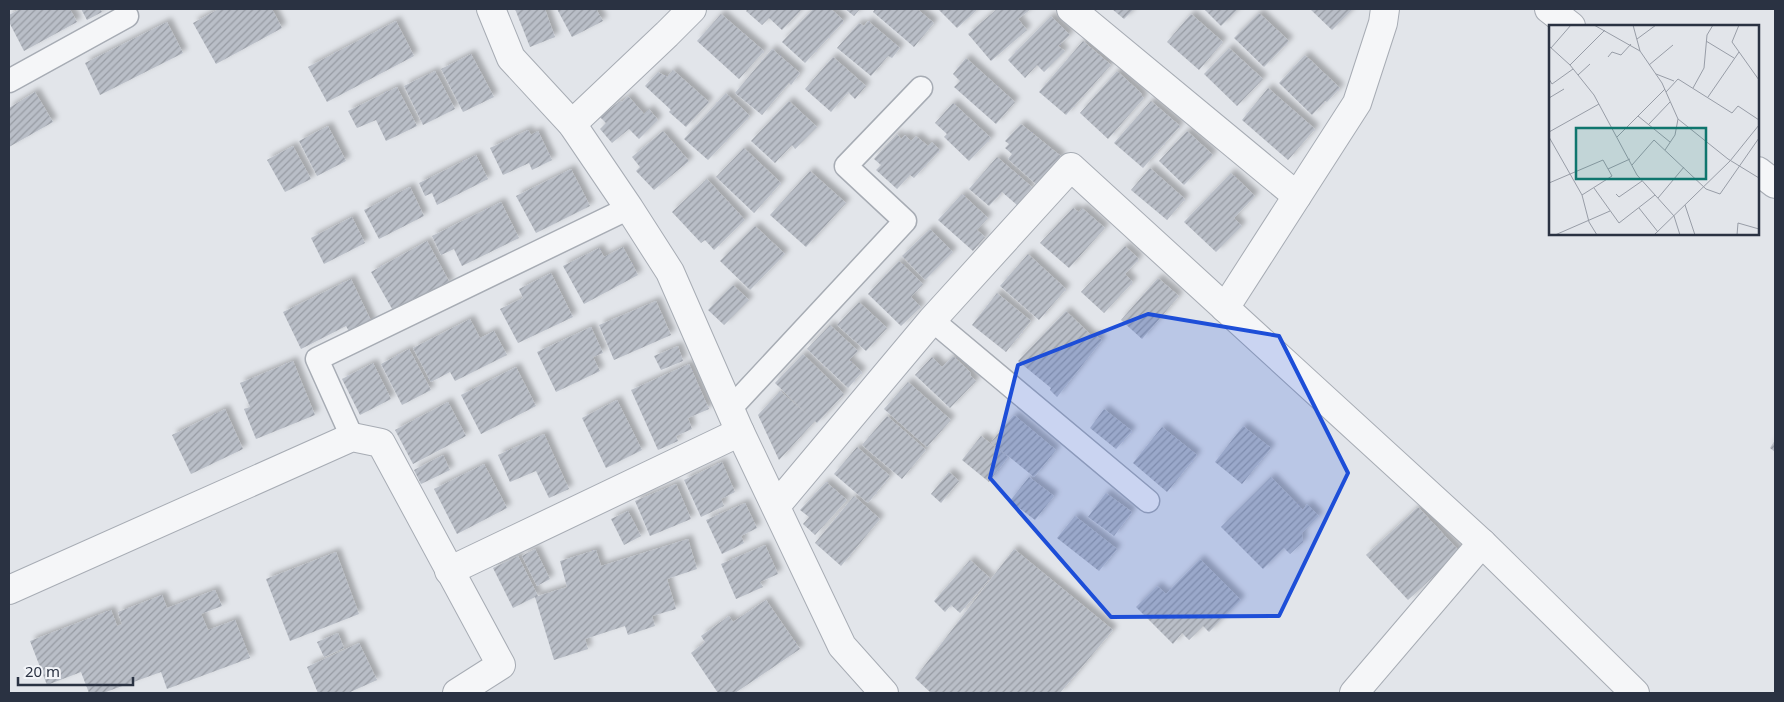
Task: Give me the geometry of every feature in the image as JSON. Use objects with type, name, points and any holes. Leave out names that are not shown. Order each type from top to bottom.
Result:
[{"type":"street","points":[[491,9],[511,58],[572,124],[670,272],[735,421],[842,646],[884,693]]},
{"type":"street","points":[[572,124],[692,9]]},
{"type":"street","points":[[1071,9],[1297,196]]},
{"type":"street","points":[[1226,308],[1356,103],[1383,23],[1385,9]]},
{"type":"street","points":[[1549,9],[1570,25]]},
{"type":"street","points":[[776,506],[932,320],[1071,167],[1482,543],[1635,693]]},
{"type":"street","points":[[1759,172],[1775,184]]},
{"type":"street","points":[[449,571],[735,421]]},
{"type":"street","points":[[9,590],[352,437],[381,443],[501,665],[457,693]]},
{"type":"street","points":[[1354,693],[1482,543]]},
{"type":"lane","points":[[9,81],[127,16]]},
{"type":"lane","points":[[735,421],[904,221],[846,166],[921,88]]},
{"type":"lane","points":[[352,437],[317,359],[629,208]]},
{"type":"lane","points":[[932,320],[1148,501]]},
{"type":"highlighted area","points":[[1148,314],[1279,336],[1348,473],[1279,616],[1111,617],[990,478],[1018,365]]},
{"type":"building","points":[[20,9],[70,9],[77,22],[24,51],[9,22],[9,15]]},
{"type":"building","points":[[81,9],[100,9],[102,12],[87,20]]},
{"type":"building","points":[[219,9],[272,9],[282,28],[216,64],[193,23]]},
{"type":"building","points":[[515,9],[545,9],[555,37],[530,47]]},
{"type":"building","points":[[557,9],[596,9],[603,21],[572,37]]},
{"type":"building","points":[[748,9],[802,9],[782,30],[769,18],[762,25],[746,11]]},
{"type":"building","points":[[813,9],[831,9],[844,21],[805,63],[782,42]]},
{"type":"building","points":[[845,9],[860,9],[854,16]]},
{"type":"building","points":[[875,9],[917,9],[934,23],[914,47],[873,12]]},
{"type":"building","points":[[938,9],[978,9],[957,28]]},
{"type":"building","points":[[997,9],[1031,9],[1018,19],[1027,30],[991,61],[968,34]]},
{"type":"building","points":[[1112,9],[1134,9],[1124,19]]},
{"type":"building","points":[[1204,9],[1238,9],[1221,26]]},
{"type":"building","points":[[1310,9],[1353,9],[1332,30]]},
{"type":"building","points":[[1259,13],[1289,41],[1264,67],[1234,38]]},
{"type":"building","points":[[721,14],[764,51],[739,79],[697,41]]},
{"type":"building","points":[[1191,14],[1223,42],[1199,70],[1167,42]]},
{"type":"building","points":[[1051,16],[1070,35],[1058,46],[1065,51],[1044,72],[1037,65],[1025,78],[1008,60]]},
{"type":"building","points":[[396,21],[414,56],[327,102],[308,67]]},
{"type":"building","points":[[868,21],[900,48],[892,58],[888,56],[871,76],[837,48],[859,23],[864,26]]},
{"type":"building","points":[[167,22],[183,53],[100,95],[85,63]]},
{"type":"building","points":[[1083,41],[1111,65],[1066,115],[1039,92]]},
{"type":"building","points":[[1229,48],[1263,79],[1237,106],[1204,74]]},
{"type":"building","points":[[772,49],[800,73],[762,115],[735,93]]},
{"type":"building","points":[[471,54],[494,97],[463,112],[441,69]]},
{"type":"building","points":[[1305,55],[1340,88],[1312,115],[1279,83]]},
{"type":"building","points":[[833,57],[866,86],[855,99],[848,92],[831,112],[805,89]]},
{"type":"building","points":[[966,58],[1015,102],[996,124],[954,87],[960,81],[953,74]]},
{"type":"building","points":[[673,70],[709,102],[686,127],[645,86],[658,72],[667,77]]},
{"type":"building","points":[[435,71],[455,109],[423,125],[404,86]]},
{"type":"building","points":[[1117,71],[1144,98],[1108,139],[1080,113]]},
{"type":"building","points":[[397,87],[417,126],[386,141],[376,120],[357,128],[348,111]]},
{"type":"building","points":[[1268,88],[1315,129],[1288,160],[1242,120]]},
{"type":"building","points":[[35,92],[53,122],[9,147],[9,108]]},
{"type":"building","points":[[726,93],[750,116],[708,160],[684,139]]},
{"type":"building","points":[[628,96],[644,114],[649,109],[658,120],[639,139],[629,129],[612,143],[600,129],[606,123],[600,117]]},
{"type":"building","points":[[789,101],[817,127],[795,149],[792,145],[775,163],[751,141]]},
{"type":"building","points":[[1151,101],[1180,126],[1143,168],[1114,143]]},
{"type":"building","points":[[953,103],[991,138],[969,161],[944,137],[947,134],[935,123]]},
{"type":"building","points":[[1021,124],[1062,157],[1037,185],[1008,159],[1012,154],[1005,148],[1009,144],[1005,141]]},
{"type":"building","points":[[328,126],[346,161],[317,176],[299,141]]},
{"type":"building","points":[[528,130],[531,135],[538,131],[552,160],[532,170],[529,163],[503,175],[490,148]]},
{"type":"building","points":[[663,131],[689,161],[654,190],[636,171],[640,167],[632,157]]},
{"type":"building","points":[[1187,131],[1213,155],[1184,185],[1159,161]]},
{"type":"building","points":[[897,134],[901,139],[905,135],[911,141],[916,136],[928,146],[932,142],[940,150],[914,178],[910,175],[897,189],[876,170],[881,165],[874,159]]},
{"type":"building","points":[[293,146],[311,179],[285,192],[267,160]]},
{"type":"building","points":[[744,148],[781,183],[754,213],[716,177]]},
{"type":"building","points":[[476,155],[488,179],[437,205],[432,193],[425,196],[419,183]]},
{"type":"building","points":[[997,157],[1032,187],[1017,205],[1002,192],[989,206],[969,189]]},
{"type":"building","points":[[1150,168],[1185,199],[1167,220],[1131,190]]},
{"type":"building","points":[[571,169],[590,206],[536,233],[516,196]]},
{"type":"building","points":[[810,171],[846,203],[806,247],[770,215]]},
{"type":"building","points":[[1231,173],[1255,196],[1234,218],[1242,226],[1216,252],[1184,222]]},
{"type":"building","points":[[707,179],[745,220],[714,250],[705,240],[701,243],[672,212]]},
{"type":"building","points":[[410,187],[424,216],[379,239],[364,210]]},
{"type":"building","points":[[962,194],[988,218],[977,230],[985,237],[973,251],[938,220]]},
{"type":"building","points":[[501,202],[519,238],[462,266],[454,249],[441,255],[432,236]]},
{"type":"building","points":[[1073,208],[1079,212],[1082,208],[1105,228],[1069,268],[1040,243]]},
{"type":"building","points":[[352,217],[365,243],[324,264],[311,238]]},
{"type":"building","points":[[755,226],[785,254],[750,290],[720,261]]},
{"type":"building","points":[[930,229],[953,252],[925,280],[902,256]]},
{"type":"building","points":[[427,241],[450,283],[395,314],[371,272]]},
{"type":"building","points":[[1125,246],[1139,259],[1125,274],[1133,282],[1104,313],[1081,292]]},
{"type":"building","points":[[623,247],[638,275],[584,304],[563,266],[599,248],[604,257]]},
{"type":"building","points":[[1028,254],[1066,289],[1039,320],[1000,286]]},
{"type":"building","points":[[899,261],[923,284],[911,297],[921,307],[901,326],[868,294]]},
{"type":"building","points":[[551,273],[573,317],[518,343],[500,309],[523,298],[519,289]]},
{"type":"building","points":[[1158,278],[1179,296],[1142,339],[1121,320]]},
{"type":"building","points":[[351,279],[373,325],[351,335],[346,326],[301,349],[283,312]]},
{"type":"building","points":[[733,285],[749,300],[724,325],[708,310]]},
{"type":"building","points":[[997,293],[1031,321],[1006,352],[972,325]]},
{"type":"building","points":[[656,301],[671,335],[614,360],[599,325]]},
{"type":"building","points":[[859,302],[887,328],[866,351],[837,325]]},
{"type":"building","points":[[1066,311],[1093,337],[1095,335],[1102,340],[1057,397],[1050,390],[1051,388],[1018,361]]},
{"type":"building","points":[[470,319],[480,338],[494,331],[507,355],[455,381],[450,372],[431,382],[413,348]]},
{"type":"building","points":[[830,325],[858,351],[849,360],[862,372],[848,388],[807,349]]},
{"type":"building","points":[[591,327],[603,353],[593,357],[600,371],[556,392],[537,352]]},
{"type":"building","points":[[678,346],[683,361],[661,370],[654,356]]},
{"type":"building","points":[[409,349],[431,390],[402,405],[381,364]]},
{"type":"building","points":[[803,354],[844,394],[817,423],[815,421],[779,460],[758,415],[780,391],[808,415],[775,383]]},
{"type":"building","points":[[953,356],[971,373],[970,375],[976,381],[950,408],[915,375],[932,357],[942,367]]},
{"type":"building","points":[[293,361],[315,415],[256,439],[244,409],[250,407],[240,383]]},
{"type":"building","points":[[373,363],[391,399],[360,415],[342,379]]},
{"type":"building","points":[[689,364],[709,409],[688,418],[692,429],[676,436],[678,441],[658,450],[631,390]]},
{"type":"building","points":[[516,367],[536,406],[481,434],[461,395]]},
{"type":"building","points":[[908,382],[951,420],[927,447],[884,409]]},
{"type":"building","points":[[617,400],[642,450],[606,468],[582,418]]},
{"type":"building","points":[[448,402],[466,436],[413,464],[395,430]]},
{"type":"building","points":[[225,409],[243,449],[191,474],[172,435]]},
{"type":"building","points":[[1104,409],[1132,431],[1116,449],[1090,428]]},
{"type":"building","points":[[1014,415],[1056,450],[1034,477],[991,442]]},
{"type":"building","points":[[887,416],[926,450],[902,479],[862,445]]},
{"type":"building","points":[[1243,426],[1271,448],[1242,484],[1215,462]]},
{"type":"building","points":[[1162,427],[1197,455],[1167,492],[1133,463]]},
{"type":"building","points":[[544,434],[569,489],[549,498],[536,471],[510,482],[498,455]]},
{"type":"building","points":[[981,436],[1008,457],[989,482],[962,460]]},
{"type":"building","points":[[1775,440],[1775,452],[1770,448]]},
{"type":"building","points":[[857,447],[890,476],[868,503],[834,474]]},
{"type":"building","points":[[443,455],[450,470],[421,484],[414,470]]},
{"type":"building","points":[[722,462],[735,492],[721,499],[724,506],[701,517],[684,480]]},
{"type":"building","points":[[484,464],[507,508],[457,534],[434,489]]},
{"type":"building","points":[[949,472],[959,481],[941,503],[931,494]]},
{"type":"building","points":[[1029,477],[1054,496],[1035,520],[1010,501]]},
{"type":"building","points":[[1271,477],[1303,510],[1307,504],[1319,516],[1302,533],[1303,542],[1290,554],[1284,548],[1263,569],[1221,527]]},
{"type":"building","points":[[826,482],[847,500],[815,535],[803,524],[809,517],[800,510]]},
{"type":"building","points":[[676,484],[691,519],[650,536],[635,501]]},
{"type":"building","points":[[1106,493],[1132,512],[1114,536],[1088,517]]},
{"type":"building","points":[[854,496],[880,519],[841,566],[815,543]]},
{"type":"building","points":[[745,503],[757,528],[741,536],[744,543],[722,554],[706,520]]},
{"type":"building","points":[[1418,507],[1460,552],[1408,600],[1366,555]]},
{"type":"building","points":[[628,511],[641,536],[624,545],[611,519]]},
{"type":"building","points":[[1075,516],[1117,549],[1099,571],[1057,538]]},
{"type":"building","points":[[688,539],[697,569],[667,579],[676,609],[652,616],[655,626],[628,635],[625,626],[585,639],[588,649],[554,660],[535,597],[513,608],[493,568],[518,556],[538,596],[567,587],[560,561],[596,550],[601,566]]},
{"type":"building","points":[[765,545],[778,574],[760,582],[763,587],[736,599],[721,564]]},
{"type":"building","points":[[535,549],[550,579],[537,586],[522,556]]},
{"type":"building","points":[[1014,549],[1113,630],[1060,693],[931,693],[915,678]]},
{"type":"building","points":[[336,552],[359,614],[290,641],[266,579]]},
{"type":"building","points":[[1200,559],[1241,600],[1209,632],[1203,626],[1189,640],[1182,633],[1173,644],[1136,607],[1157,586],[1166,594]]},
{"type":"building","points":[[970,560],[990,578],[960,613],[951,605],[945,612],[934,601]]},
{"type":"building","points":[[215,590],[222,606],[201,614],[208,630],[235,620],[250,658],[167,689],[161,672],[103,693],[89,693],[81,672],[47,685],[30,641],[111,610],[117,626],[122,624],[118,612],[162,595],[167,608]]},
{"type":"building","points":[[766,600],[800,649],[735,693],[718,693],[691,653],[705,642],[701,636],[729,616],[733,622]]},
{"type":"building","points":[[338,633],[344,648],[324,657],[317,642]]},
{"type":"building","points":[[359,643],[377,680],[348,693],[318,693],[307,667]]}]
